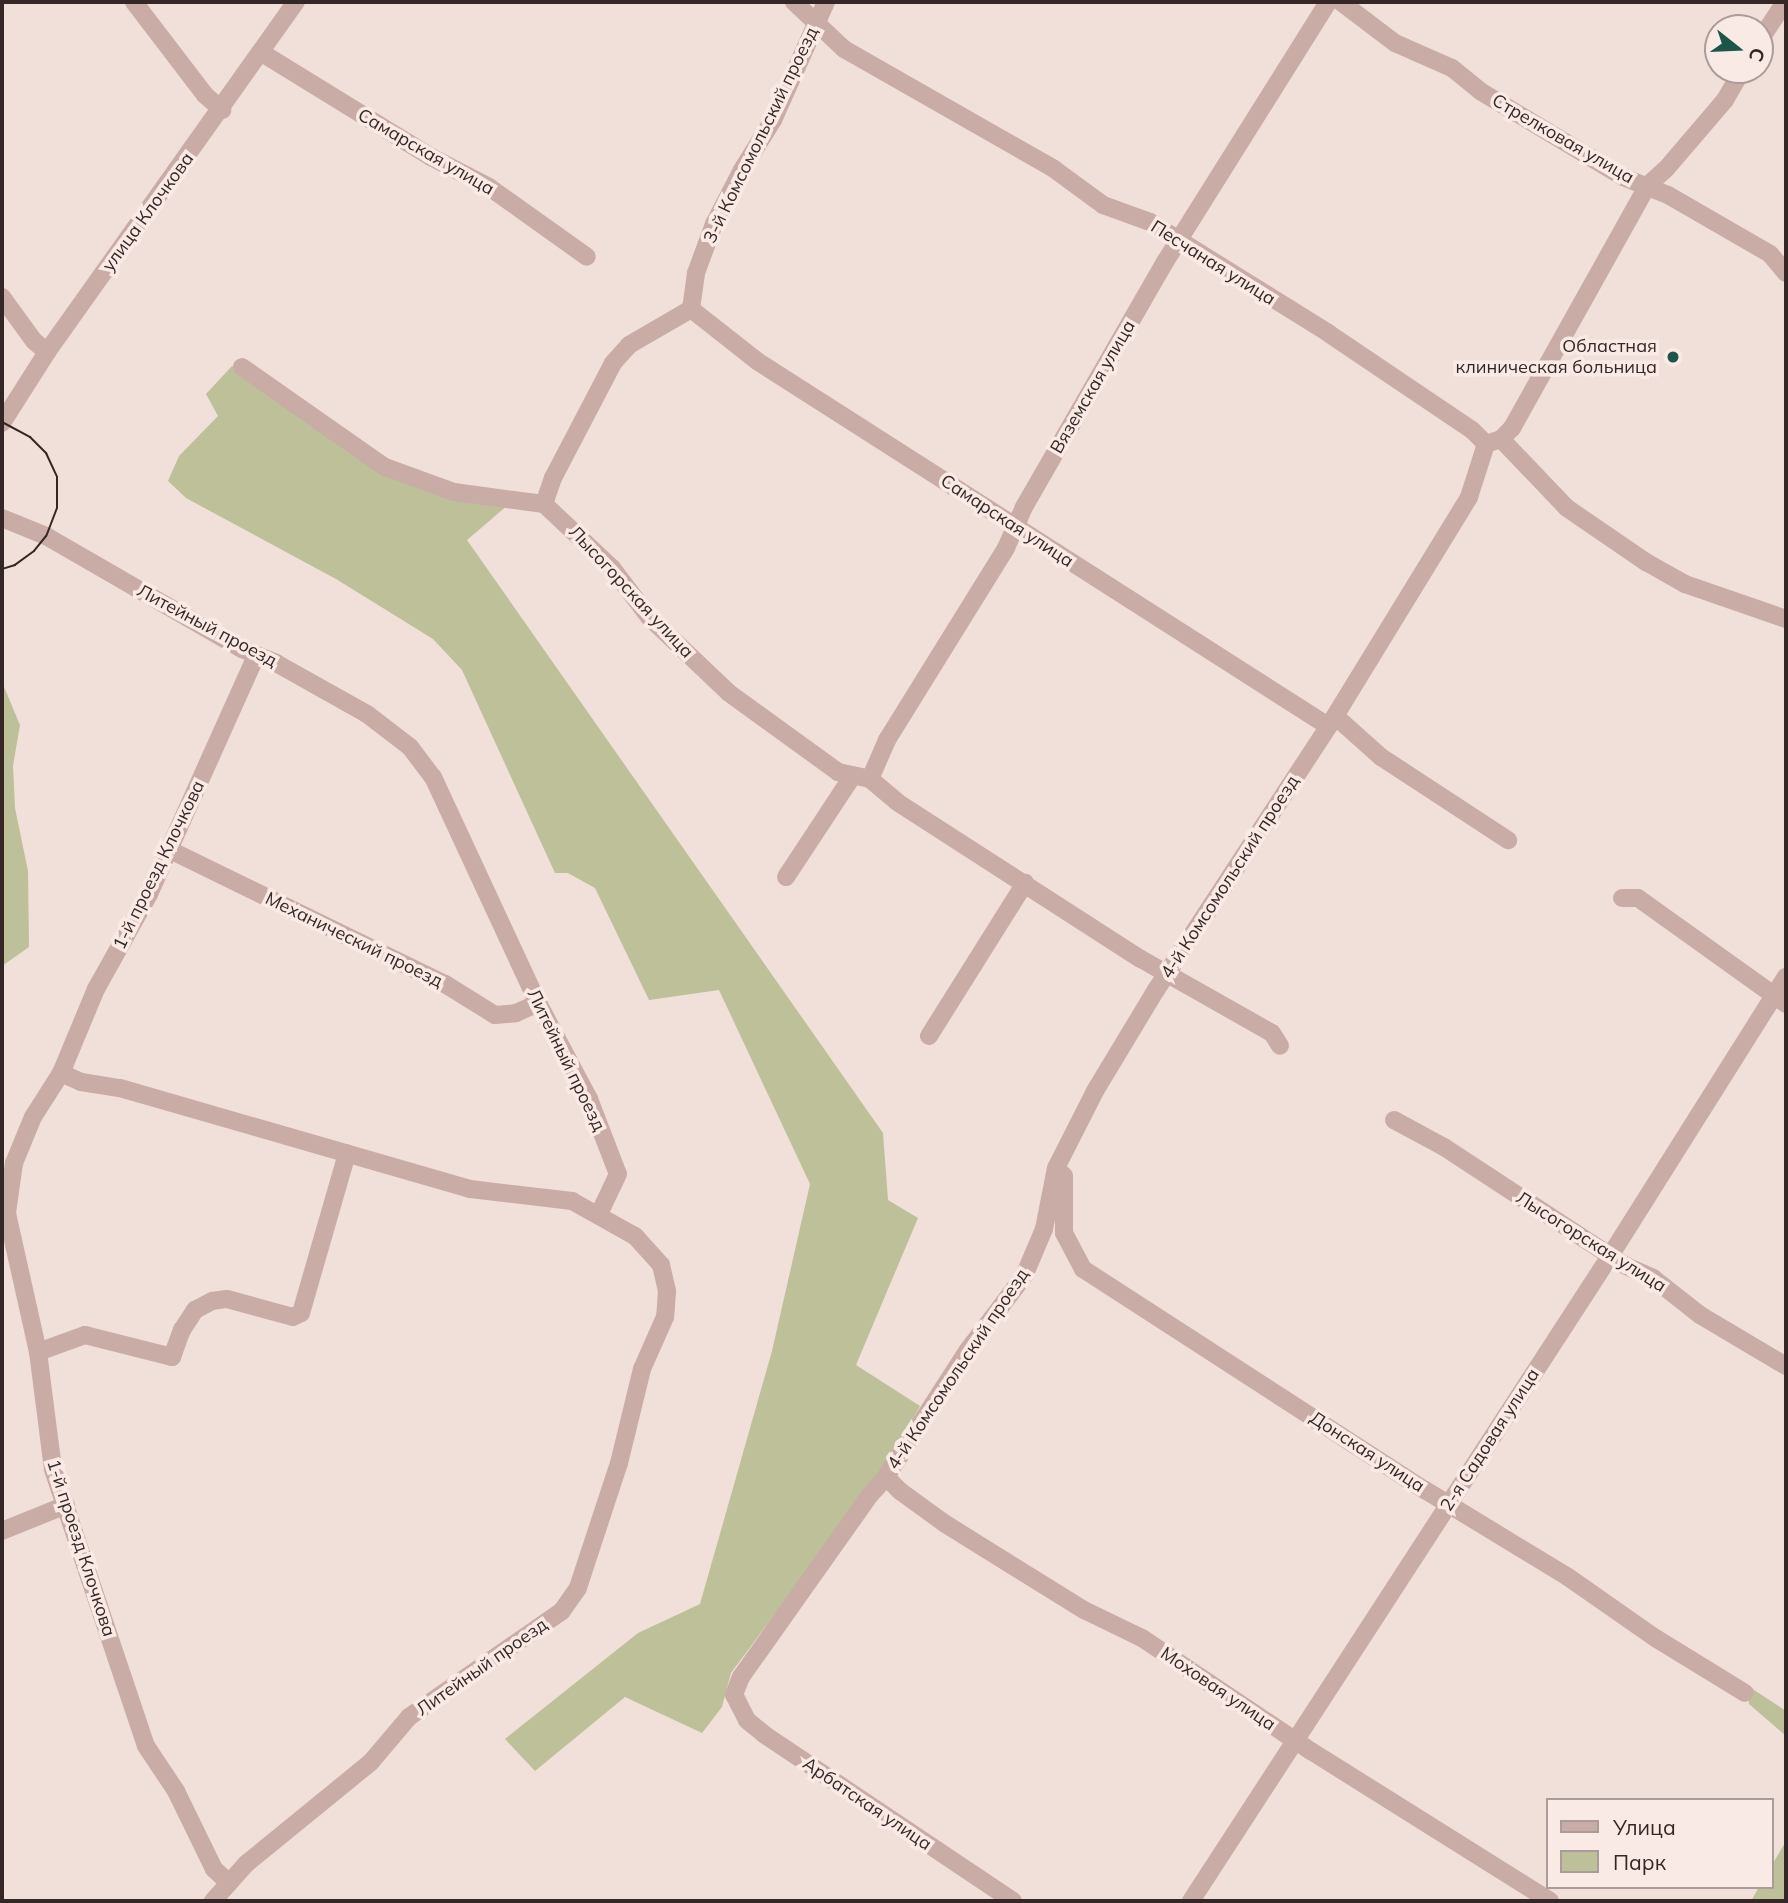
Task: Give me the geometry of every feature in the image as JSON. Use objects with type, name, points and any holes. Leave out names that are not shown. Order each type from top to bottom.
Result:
[{"type":"street","points":[[134,2],[205,95],[222,110]]},
{"type":"street","name":"улица Клочкова","points":[[2,423],[47,352],[222,110],[296,2]]},
{"type":"street","name":"Песчаная улица","points":[[794,2],[844,48],[1054,169],[1103,205],[1150,222],[1328,333],[1472,430],[1493,441],[1567,508],[1646,562],[1685,584],[1786,619]]},
{"type":"street","name":"3-й Комсомольский проезд","points":[[691,309],[696,273],[714,224],[742,170],[773,120],[826,2]]},
{"type":"street","name":"Вяземская улица","points":[[786,877],[887,740],[1006,548],[1015,525],[1178,240],[1328,2]]},
{"type":"street","name":"Стрелковая улица","points":[[1341,2],[1395,43],[1452,68],[1504,105],[1623,177],[1647,186],[1770,254],[1786,274]]},
{"type":"street","points":[[1774,19],[1785,2]]},
{"type":"street","name":"Самарская улица","points":[[262,53],[432,157],[489,187],[587,257]]},
{"type":"street","name":"4-й Комсомольский проезд","points":[[734,1695],[741,1677],[870,1495],[887,1477],[968,1350],[1024,1276],[1044,1229],[1056,1168],[1095,1091],[1332,721],[1469,497],[1493,441],[1512,428],[1647,186],[1667,169],[1725,100],[1734,84]]},
{"type":"street","points":[[2,297],[34,341],[47,352]]},
{"type":"street","points":[[242,367],[385,467],[454,492],[544,504],[553,478],[613,363],[629,345],[691,309]]},
{"type":"street","name":"Самарская улица","points":[[691,309],[757,361],[1332,721],[1381,757],[1508,840]]},
{"type":"street","name":"Лысогорская улица","points":[[544,504],[612,568],[649,617],[729,693],[838,772],[861,778],[1168,974],[1272,1032],[1280,1046]]},
{"type":"street","name":"Литейный проезд","points":[[2,518],[46,536],[256,656],[276,663],[367,714],[410,747],[433,777],[538,1003],[589,1099],[618,1174],[599,1214],[635,1236],[661,1265],[667,1291],[665,1317],[642,1369],[619,1463],[578,1588],[562,1611],[409,1717],[371,1762],[246,1864],[214,1901]]},
{"type":"street","name":"1-й проезд Клочкова","points":[[229,1882],[214,1869],[176,1791],[146,1746],[53,1469],[38,1352],[7,1213],[8,1164],[61,1073],[96,989],[149,894],[256,656]]},
{"type":"street","name":"Механический проезд","points":[[170,850],[445,984],[495,1015],[516,1013],[538,1003]]},
{"type":"street","points":[[929,1036],[1025,883]]},
{"type":"street","points":[[1622,898],[1638,898],[1781,999]]},
{"type":"street","name":"2-я Садовая улица","points":[[1191,1901],[1610,1256],[1781,999],[1786,977]]},
{"type":"street","points":[[61,1073],[80,1082],[120,1088],[470,1189],[572,1201],[599,1214]]},
{"type":"street","name":"Лысогорская улица","points":[[1394,1120],[1444,1147],[1633,1271],[1653,1278],[1700,1315],[1786,1366]]},
{"type":"street","points":[[38,1352],[85,1335],[172,1357],[182,1330],[195,1310],[212,1301],[227,1299],[293,1317],[301,1313],[347,1154]]},
{"type":"street","name":"Донская улица","points":[[1056,1168],[1064,1176],[1064,1233],[1083,1269],[1745,1693]]},
{"type":"street","name":"Моховая улица","points":[[887,1477],[900,1491],[944,1523],[1084,1610],[1142,1638],[1296,1741],[1550,1901]]},
{"type":"street","points":[[2,1531],[65,1506]]},
{"type":"street","name":"Арбатская улица","points":[[734,1695],[747,1720],[764,1734],[1013,1901]]},
{"type":"green space","points":[[232,366],[382,470],[508,505],[467,540],[883,1133],[888,1200],[918,1218],[856,1365],[920,1406],[893,1455],[731,1673],[722,1707],[702,1733],[625,1697],[535,1771],[505,1739],[638,1633],[700,1604],[772,1351],[810,1184],[719,990],[649,1000],[595,888],[568,873],[555,873],[462,670],[433,639],[336,579],[186,498],[168,481],[179,456],[218,416],[206,394]]},
{"type":"green space","points":[[2,682],[20,725],[13,766],[15,808],[28,871],[29,947],[2,966]]},
{"type":"green space","points":[[1748,1686],[1786,1711],[1786,1736],[1749,1704]]},
{"type":"green space","points":[[1786,1841],[1786,1901],[1751,1901],[1758,1889],[1774,1889],[1774,1862]]},
{"type":"tram line","points":[[2,422],[30,437],[46,453],[57,477],[57,508],[46,536],[34,551],[15,565],[2,569]]},
{"type":"place","name":"Областная клиническая больница","points":[[1673,357]]}]
